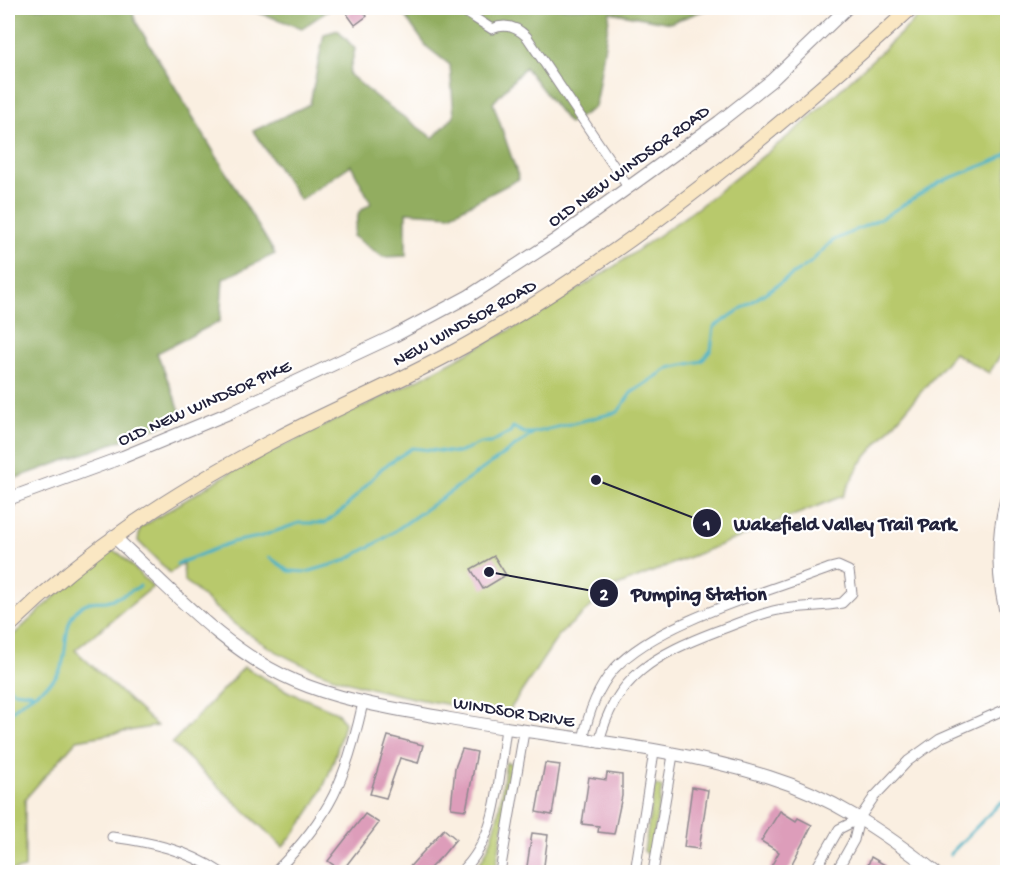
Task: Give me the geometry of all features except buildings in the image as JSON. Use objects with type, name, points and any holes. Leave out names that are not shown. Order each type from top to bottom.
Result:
[{"type":"main road","name":"NEW WINDSOR ROAD","points":[[8,627],[59,580],[113,536],[218,470],[475,340],[598,263],[748,152],[819,92],[911,8]]},
{"type":"street","points":[[459,8],[492,29],[507,26],[522,32],[527,37],[628,187]]},
{"type":"street","name":"OLD NEW WINDSOR ROAD","points":[[411,327],[490,284],[628,187],[771,81],[847,8]]},
{"type":"street","name":"OLD NEW WINDSOR PIKE","points":[[8,499],[172,438],[411,327]]},
{"type":"street","points":[[1008,489],[1000,525],[998,562],[1008,626]]},
{"type":"street","name":"WINDSOR DRIVE","points":[[113,536],[204,619],[249,655],[293,681],[363,703],[506,729],[673,755],[770,777],[827,801],[859,819],[934,873]]},
{"type":"street","points":[[583,740],[592,703],[601,687],[614,669],[641,645],[699,618],[830,568],[838,566],[849,571],[852,593],[842,603],[799,606],[758,615],[671,650],[650,662],[638,672],[614,701],[604,720],[599,742]]},
{"type":"street","points":[[275,873],[304,842],[330,806],[347,769],[363,703]]},
{"type":"street","points":[[836,873],[854,840],[859,819],[881,790],[923,748],[1008,708]]},
{"type":"street","points":[[461,873],[481,849],[489,831],[506,729]]},
{"type":"street","points":[[500,873],[524,732]]},
{"type":"street","points":[[635,873],[654,752]]},
{"type":"street","points":[[653,873],[673,755]]},
{"type":"street","points":[[814,873],[839,830],[859,819]]},
{"type":"street","points":[[112,837],[140,840],[187,853],[220,873]]},
{"type":"green space","points":[[8,8],[131,8],[136,22],[275,254],[223,279],[220,321],[157,353],[183,418],[8,481]]},
{"type":"green space","points":[[245,8],[332,8],[302,28]]},
{"type":"green space","points":[[399,8],[710,8],[670,23],[610,12],[595,107],[569,124],[525,67],[493,103],[519,179],[450,215],[406,212],[406,256],[383,257],[353,236],[359,212],[371,203],[351,165],[300,200],[253,131],[310,104],[324,34],[338,30],[355,49],[349,74],[376,97],[433,138],[454,116],[450,65],[427,47]]},
{"type":"green space","points":[[928,8],[1007,8],[1007,345],[989,373],[954,353],[860,464],[843,496],[612,588],[559,635],[507,714],[405,696],[339,679],[307,667],[277,652],[222,614],[184,580],[183,563],[170,573],[138,541],[140,528],[236,469],[421,378],[536,316],[618,264],[700,206],[802,125]]},
{"type":"green space","points":[[111,550],[120,554],[153,587],[75,650],[157,726],[77,740],[25,799],[25,868],[8,872],[8,640],[103,552]]},
{"type":"green space","points":[[244,667],[289,692],[337,712],[344,723],[329,775],[322,790],[306,818],[283,847],[172,743]]},
{"type":"green space","points":[[506,762],[514,764],[495,872],[482,872],[477,867],[494,830]]},
{"type":"green space","points":[[655,785],[662,787],[649,855],[644,851]]},
{"type":"waterway","points":[[177,564],[232,542],[259,537],[299,523],[325,523],[345,508],[382,468],[412,448],[458,453],[480,443],[490,443],[510,432],[513,427],[524,433],[533,433],[618,412],[631,393],[669,368],[702,361],[711,350],[714,327],[810,263],[832,241],[882,218],[940,182],[999,159],[1008,152]]},
{"type":"waterway","points":[[269,557],[289,571],[307,572],[344,561],[382,540],[531,435]]},
{"type":"waterway","points":[[8,716],[18,705],[54,679],[60,671],[69,623],[73,614],[80,607],[90,602],[115,599],[140,586]]},
{"type":"waterway","points":[[8,686],[13,691],[32,693]]},
{"type":"waterway","points":[[950,854],[1000,803],[1008,800]]},
{"type":"place","name":"Wakefield Valley Trail Park","points":[[596,480]]},
{"type":"place","name":"Pumping Station","points":[[489,572]]}]
